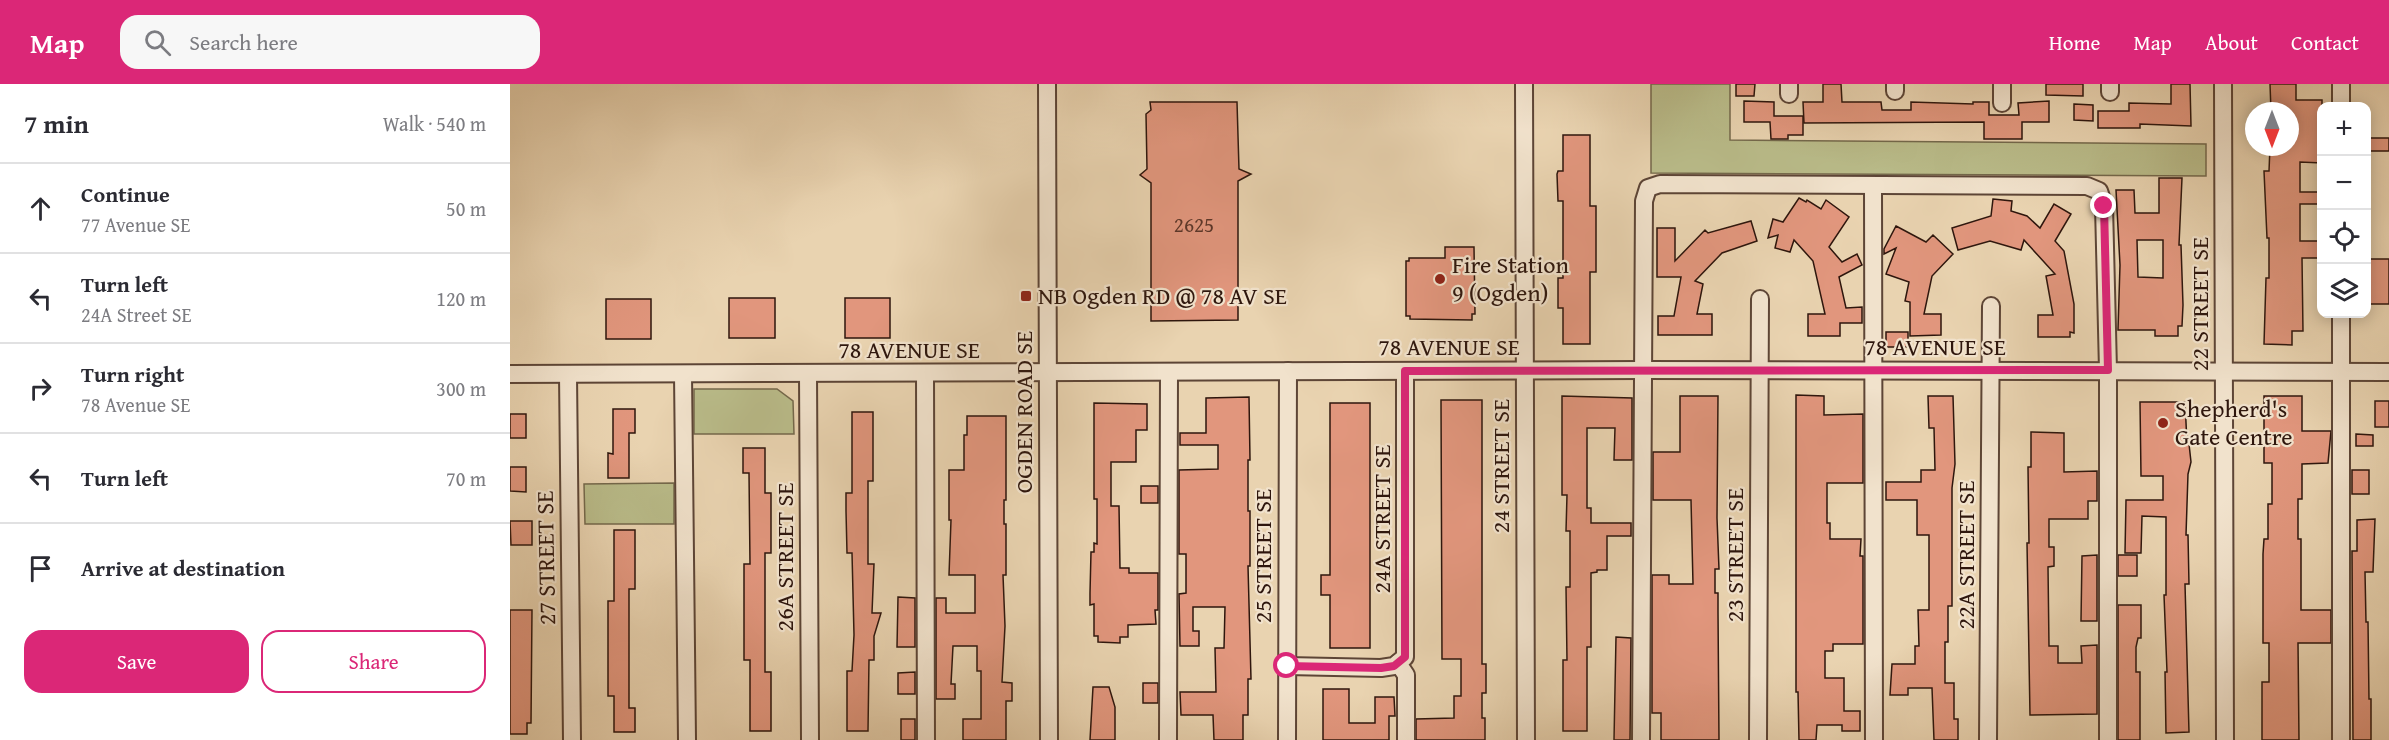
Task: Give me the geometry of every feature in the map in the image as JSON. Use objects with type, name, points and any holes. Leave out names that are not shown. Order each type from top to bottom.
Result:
[{"type":"street","name":"OGDEN ROAD SE","points":[[1047,84],[1049,740]]},
{"type":"street","name":"24 STREET SE","points":[[1524,84],[1526,740]]},
{"type":"street","points":[[2002,84],[2002,103]]},
{"type":"street","name":"22 STREET SE","points":[[2223,84],[2225,740]]},
{"type":"street","points":[[2341,84],[2341,102]]},
{"type":"street","points":[[1641,740],[1644,201],[1648,188],[1660,184],[2086,186],[2099,191],[2104,206],[2108,370],[2108,740]]},
{"type":"street","points":[[1873,186],[1874,740]]},
{"type":"street","name":"23 STREET SE","points":[[1758,740],[1760,299]]},
{"type":"street","name":"22A STREET SE","points":[[1988,740],[1991,306]]},
{"type":"street","points":[[2341,318],[2341,740]]},
{"type":"street","name":"78 AVENUE SE","points":[[510,374],[1525,370],[2389,372]]},
{"type":"street","name":"24A STREET SE","points":[[1398,663],[1405,657],[1406,651],[1405,371]]},
{"type":"street","points":[[1168,740],[1169,372]]},
{"type":"street","name":"25 STREET SE","points":[[1287,740],[1288,372]]},
{"type":"street","points":[[683,374],[687,740]]},
{"type":"street","name":"26A STREET SE","points":[[808,374],[810,740]]},
{"type":"street","points":[[926,374],[926,740]]},
{"type":"street","name":"27 STREET SE","points":[[568,375],[572,740]]},
{"type":"street","points":[[1287,666],[1381,668],[1398,663],[1406,675],[1406,740]]},
{"type":"green space","points":[[1651,84],[1730,84],[1730,140],[2206,144],[2206,176],[1651,173]]},
{"type":"green space","points":[[694,389],[777,389],[793,401],[794,434],[694,434]]},
{"type":"green space","points":[[674,483],[674,524],[585,524],[584,484]]},
{"type":"building","points":[[1736,84],[1755,84],[1754,96],[1736,96]]},
{"type":"building","points":[[1823,84],[1841,84],[1842,102],[1881,102],[1882,110],[1911,110],[1911,102],[1973,104],[1973,102],[1989,102],[1989,115],[2019,115],[2018,103],[2049,101],[2049,122],[2022,122],[2022,139],[1984,139],[1984,122],[1804,123],[1803,102],[1823,102]]},
{"type":"building","points":[[2046,84],[2083,84],[2083,96],[2046,95]]},
{"type":"building","points":[[2171,84],[2190,84],[2191,126],[2140,124],[2140,128],[2098,128],[2098,111],[2129,111],[2129,103],[2171,104]]},
{"type":"building","points":[[2270,84],[2296,84],[2296,100],[2322,100],[2322,102],[2317,102],[2317,163],[2300,162],[2300,192],[2317,192],[2317,204],[2300,204],[2300,241],[2317,241],[2317,258],[2302,258],[2303,331],[2292,331],[2292,345],[2264,344],[2266,278],[2269,278],[2269,238],[2267,238],[2264,171],[2269,171],[2270,156],[2299,156],[2299,102],[2271,102]]},
{"type":"building","points":[[1744,101],[1774,102],[1774,116],[1803,116],[1803,135],[1788,135],[1788,139],[1771,139],[1770,122],[1744,122]]},
{"type":"building","points":[[1150,102],[1237,102],[1239,169],[1251,174],[1238,181],[1238,320],[1151,321],[1151,183],[1140,175],[1147,169],[1146,114],[1151,110]]},
{"type":"building","points":[[2074,104],[2093,105],[2093,121],[2074,120]]},
{"type":"building","points":[[1563,135],[1590,135],[1590,206],[1596,206],[1596,272],[1590,272],[1590,344],[1563,344],[1563,308],[1558,308],[1558,278],[1563,278],[1563,201],[1558,201],[1557,174],[1558,171],[1563,171]]},
{"type":"building","points":[[2371,138],[2389,138],[2389,151],[2371,151]]},
{"type":"building","points":[[2159,178],[2182,178],[2179,245],[2181,245],[2183,305],[2182,326],[2178,326],[2178,336],[2155,336],[2155,330],[2118,330],[2120,265],[2116,190],[2134,190],[2135,213],[2159,213]],"holes":[[[2137,240],[2163,240],[2163,278],[2138,277]]]},
{"type":"building","points":[[1799,198],[1821,209],[1826,200],[1849,217],[1829,247],[1842,262],[1857,254],[1862,265],[1839,277],[1846,308],[1862,307],[1862,323],[1840,323],[1840,336],[1808,336],[1808,314],[1825,314],[1813,261],[1794,240],[1790,252],[1775,248],[1778,235],[1768,238],[1773,219],[1783,222]]},
{"type":"building","points":[[1993,199],[2012,201],[2011,211],[2027,216],[2040,228],[2054,204],[2071,214],[2055,241],[2064,251],[2074,304],[2074,333],[2070,332],[2070,337],[2038,337],[2038,315],[2053,315],[2046,276],[2055,274],[2024,240],[2021,250],[1990,241],[1958,250],[1952,228],[1991,216]]},
{"type":"building","points":[[1751,221],[1757,241],[1722,253],[1695,281],[1703,284],[1697,314],[1712,314],[1712,335],[1658,335],[1658,316],[1674,316],[1681,277],[1657,277],[1657,228],[1675,228],[1675,261],[1705,230],[1708,233]]},
{"type":"building","points":[[1896,226],[1926,242],[1933,235],[1953,254],[1932,276],[1924,314],[1941,314],[1941,335],[1910,336],[1910,302],[1905,301],[1909,282],[1886,274],[1896,248],[1884,254],[1884,249]]},
{"type":"building","name":"Fire Station 9 (Ogden)","points":[[1445,247],[1474,247],[1475,314],[1472,314],[1472,320],[1410,319],[1410,316],[1406,316],[1406,261],[1409,261],[1409,258],[1445,258]]},
{"type":"building","points":[[2371,259],[2389,259],[2389,304],[2371,304]]},
{"type":"building","points":[[729,298],[775,298],[775,338],[729,338]]},
{"type":"building","points":[[845,298],[890,298],[890,338],[845,338]]},
{"type":"building","points":[[606,299],[651,299],[651,339],[606,339]]},
{"type":"building","points":[[1886,332],[1908,332],[1908,347],[1886,347]]},
{"type":"building","points":[[1796,395],[1824,396],[1824,415],[1863,414],[1863,483],[1827,483],[1827,523],[1830,523],[1830,539],[1861,539],[1863,644],[1833,644],[1833,651],[1825,651],[1825,678],[1844,678],[1844,711],[1860,711],[1860,731],[1842,731],[1842,725],[1817,725],[1816,740],[1799,740],[1798,692],[1796,692]]},
{"type":"building","points":[[1562,396],[1632,398],[1632,460],[1614,460],[1615,428],[1587,428],[1587,508],[1591,508],[1591,523],[1631,523],[1631,536],[1607,536],[1607,570],[1597,570],[1591,573],[1591,647],[1587,647],[1587,731],[1563,731],[1563,660],[1567,660],[1566,587],[1570,587],[1570,531],[1566,531],[1567,495],[1562,495]]},
{"type":"building","points":[[1680,396],[1718,396],[1719,569],[1715,569],[1715,593],[1718,593],[1719,740],[1661,740],[1661,713],[1652,713],[1652,575],[1669,575],[1669,584],[1693,584],[1691,500],[1653,500],[1653,452],[1680,452]]},
{"type":"building","points":[[1928,396],[1953,396],[1955,464],[1952,488],[1952,606],[1948,606],[1945,683],[1954,683],[1954,719],[1958,719],[1958,740],[1934,740],[1932,688],[1908,688],[1908,695],[1890,695],[1892,664],[1915,664],[1915,646],[1919,646],[1918,610],[1929,610],[1929,535],[1917,535],[1917,500],[1886,500],[1886,482],[1921,482],[1921,470],[1935,470],[1934,428],[1929,428]]},
{"type":"building","points":[[2264,396],[2302,396],[2302,431],[2331,431],[2328,463],[2302,464],[2302,499],[2298,499],[2298,539],[2301,539],[2301,610],[2331,610],[2331,643],[2298,643],[2299,740],[2262,740],[2262,682],[2269,682],[2269,643],[2263,643],[2263,554],[2264,539],[2268,539],[2268,504],[2272,504],[2272,463],[2264,463]]},
{"type":"building","points":[[1249,397],[1250,566],[1248,566],[1251,679],[1248,679],[1248,715],[1243,715],[1243,740],[1214,740],[1213,715],[1181,715],[1180,692],[1216,692],[1215,648],[1224,648],[1225,607],[1193,607],[1193,631],[1199,631],[1199,646],[1180,646],[1179,594],[1186,593],[1186,554],[1179,554],[1179,470],[1218,469],[1218,445],[1180,445],[1180,433],[1206,433],[1206,398]]},
{"type":"building","points":[[1441,400],[1482,400],[1482,664],[1486,664],[1486,693],[1482,693],[1482,718],[1485,718],[1485,740],[1416,740],[1416,719],[1454,718],[1454,696],[1461,696],[1461,659],[1442,659]]},
{"type":"building","points":[[2375,401],[2389,401],[2389,427],[2375,427]]},
{"type":"building","points":[[2140,402],[2185,402],[2187,443],[2191,462],[2188,474],[2186,535],[2188,535],[2189,584],[2185,584],[2189,732],[2166,733],[2165,672],[2167,672],[2164,595],[2166,595],[2166,517],[2142,516],[2141,553],[2125,553],[2126,500],[2163,500],[2163,476],[2141,476]]},
{"type":"building","points":[[1094,403],[1147,404],[1147,430],[1136,430],[1136,462],[1111,462],[1111,506],[1119,506],[1120,568],[1129,568],[1129,573],[1158,573],[1158,610],[1155,610],[1156,624],[1128,625],[1128,637],[1120,637],[1120,643],[1098,642],[1098,636],[1094,636],[1094,604],[1090,605],[1091,552],[1094,552],[1094,543],[1097,544],[1097,499],[1094,499]]},
{"type":"building","points":[[1330,403],[1370,403],[1370,648],[1330,648],[1330,595],[1321,595],[1321,575],[1330,575]]},
{"type":"building","points":[[613,409],[635,409],[635,433],[629,433],[629,478],[608,478],[608,453],[613,454]]},
{"type":"building","points":[[852,412],[873,412],[873,481],[868,481],[868,564],[874,564],[872,613],[881,613],[874,636],[874,660],[869,660],[868,731],[847,731],[847,671],[852,671],[854,635],[852,553],[847,553],[846,511],[846,493],[852,493]]},
{"type":"building","points":[[510,414],[526,414],[526,438],[510,438]]},
{"type":"building","points":[[967,416],[1006,416],[1004,524],[1006,524],[1006,575],[1003,575],[1005,626],[1002,682],[1012,683],[1012,701],[1006,701],[1006,740],[963,740],[963,719],[981,719],[981,671],[977,671],[977,646],[953,646],[951,684],[955,684],[955,699],[936,699],[936,598],[946,598],[946,613],[975,613],[975,575],[949,575],[951,520],[949,520],[949,470],[964,470],[964,435],[967,435]]},
{"type":"building","points":[[2031,432],[2064,433],[2064,472],[2097,471],[2097,501],[2088,501],[2088,519],[2049,519],[2049,547],[2054,547],[2054,566],[2048,567],[2049,646],[2058,646],[2058,663],[2082,663],[2081,646],[2097,645],[2097,714],[2030,715],[2027,543],[2029,543],[2028,467],[2031,467]]},
{"type":"building","points":[[2356,434],[2373,435],[2373,446],[2356,446]]},
{"type":"building","points":[[743,448],[765,448],[765,493],[771,493],[771,553],[765,553],[765,672],[771,672],[771,731],[750,731],[750,660],[744,660],[744,564],[750,564],[749,473],[743,473]]},
{"type":"building","points":[[510,467],[526,467],[526,492],[510,491]]},
{"type":"building","points":[[2352,470],[2369,470],[2369,494],[2352,494]]},
{"type":"building","points":[[1141,486],[1158,486],[1158,503],[1141,503]]},
{"type":"building","points":[[2375,519],[2373,572],[2365,572],[2371,740],[2353,740],[2352,551],[2357,551],[2357,520]]},
{"type":"building","points":[[510,521],[532,521],[532,545],[511,545]]},
{"type":"building","points":[[614,530],[635,530],[635,589],[629,589],[629,708],[635,708],[635,732],[614,732],[614,696],[608,696],[608,601],[614,601]]},
{"type":"building","points":[[2097,555],[2097,621],[2081,621],[2082,556]]},
{"type":"building","points":[[2118,555],[2137,555],[2137,576],[2118,576]]},
{"type":"building","points":[[898,597],[915,598],[915,647],[897,647]]},
{"type":"building","points":[[2118,605],[2141,605],[2141,638],[2138,638],[2136,647],[2136,672],[2140,672],[2140,740],[2118,740]]},
{"type":"building","points":[[510,610],[532,610],[531,723],[527,723],[527,734],[510,734]]},
{"type":"building","points":[[1616,637],[1631,638],[1630,740],[1614,740]]},
{"type":"building","points":[[915,672],[915,694],[898,694],[898,673]]},
{"type":"building","points":[[1143,683],[1158,683],[1158,703],[1143,703]]},
{"type":"building","points":[[1093,687],[1109,687],[1115,707],[1115,740],[1090,740]]},
{"type":"building","points":[[1323,689],[1349,689],[1349,723],[1375,723],[1375,697],[1394,697],[1395,716],[1389,716],[1389,740],[1323,740]]},
{"type":"building","points":[[901,719],[915,719],[915,740],[901,740]]},
{"type":"place","name":"Fire Station 9 (Ogden)","points":[[1440,279]]},
{"type":"place","name":"NB Ogden RD @ 78 AV SE","points":[[1026,296]]},
{"type":"place","name":"Shepherd's Gate Centre","points":[[2163,423]]},
{"type":"route","points":[[1287,666],[1387,668],[1394,666],[1405,657],[1405,371],[2108,370],[2104,206]]}]
